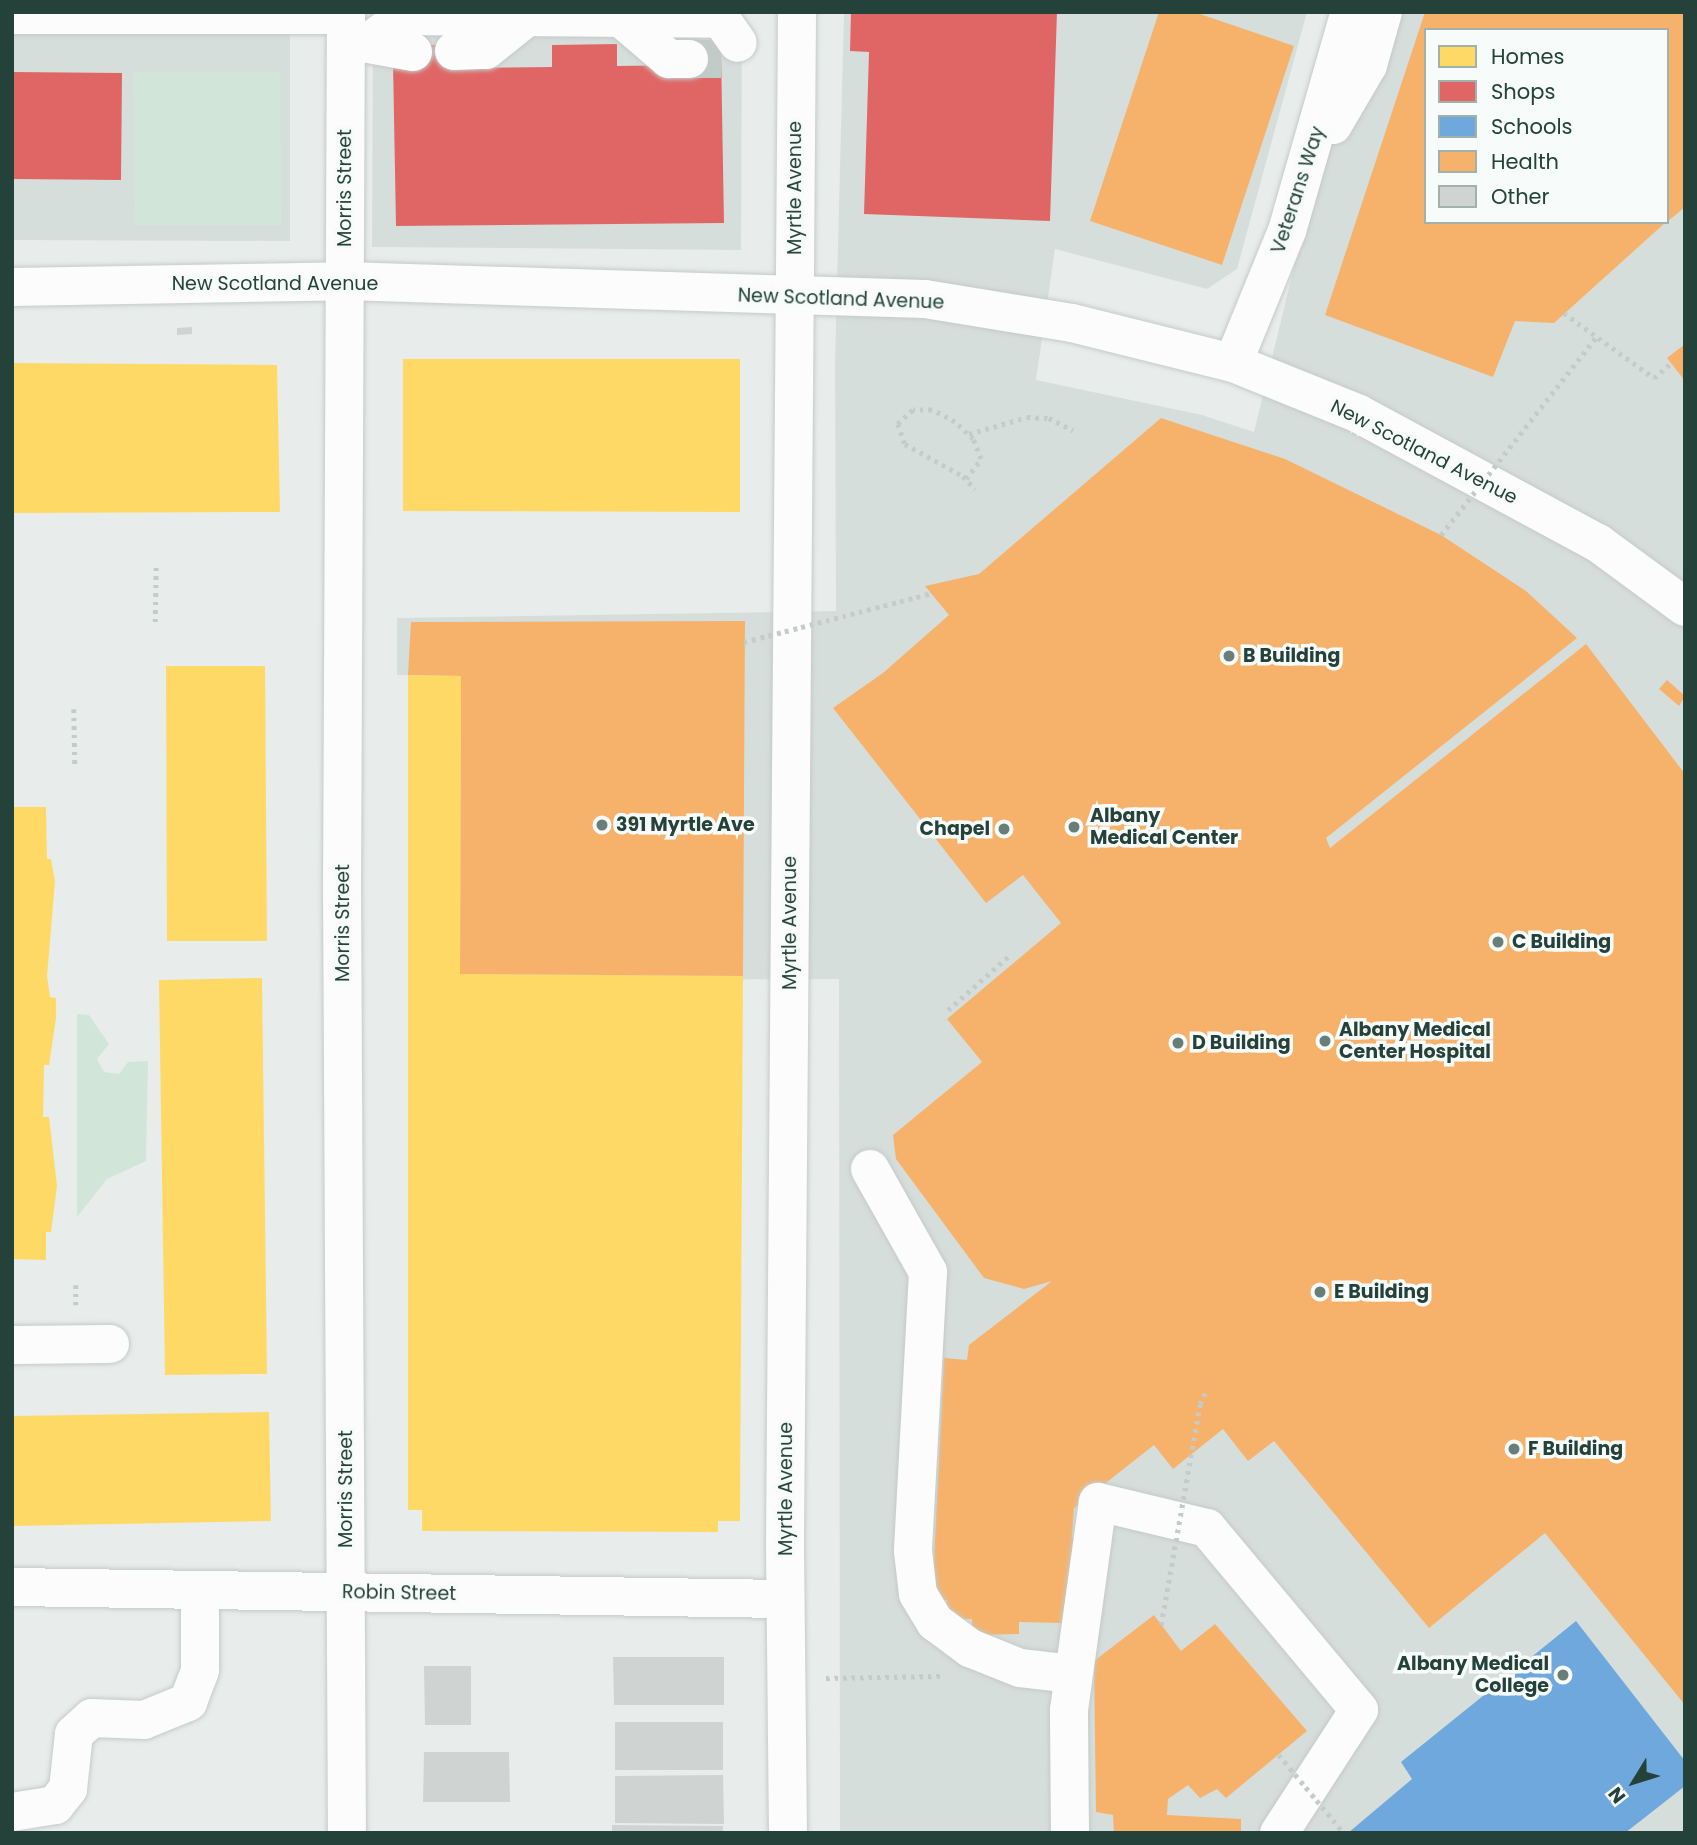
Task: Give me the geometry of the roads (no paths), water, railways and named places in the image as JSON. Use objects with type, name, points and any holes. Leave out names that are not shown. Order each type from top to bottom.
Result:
[{"type":"street","name":"Veterans Way","points":[[1233,363],[1306,171],[1350,12]]},
{"type":"street","points":[[1306,171],[1368,65],[1383,12]]},
{"type":"street","points":[[12,15],[352,28],[404,16],[721,19],[716,54]]},
{"type":"street","points":[[454,51],[486,50],[526,18]]},
{"type":"street","points":[[622,19],[668,59],[716,54],[796,28]]},
{"type":"street","points":[[352,28],[413,52]]},
{"type":"street","name":"Morris Street","points":[[347,1833],[345,281],[352,28]]},
{"type":"street","name":"Myrtle Avenue","points":[[788,1833],[785,1599],[796,28]]},
{"type":"street","name":"New Scotland Avenue","points":[[12,287],[345,281],[925,299],[1072,323],[1233,363],[1371,421],[1598,543],[1685,607]]},
{"type":"street","points":[[870,1169],[928,1272],[913,1551],[918,1594],[935,1622],[970,1648],[1020,1668],[1073,1674]]},
{"type":"street","points":[[12,1345],[110,1343]]},
{"type":"street","points":[[1070,1833],[1073,1674],[1098,1502],[1207,1528],[1359,1710],[1279,1833]]},
{"type":"street","name":"Robin Street","points":[[12,1587],[785,1599]]},
{"type":"street","points":[[20,1812],[55,1804],[68,1789],[74,1734],[92,1718],[145,1720],[188,1702],[200,1670],[200,1590]]},
{"type":"tunnel","points":[[689,59],[721,59]]},
{"type":"place","name":"B Building","points":[[1229,656]]},
{"type":"place","name":"391 Myrtle Ave","points":[[602,825]]},
{"type":"place","name":"Albany Medical Center","points":[[1074,827]]},
{"type":"place","name":"Chapel","points":[[1004,829]]},
{"type":"place","name":"C Building","points":[[1498,942]]},
{"type":"place","name":"Albany Medical Center Hospital","points":[[1325,1041]]},
{"type":"place","name":"D Building","points":[[1178,1043]]},
{"type":"place","name":"E Building","points":[[1320,1292]]},
{"type":"place","name":"F Building","points":[[1514,1449]]},
{"type":"place","name":"Albany Medical College","points":[[1563,1675]]}]
